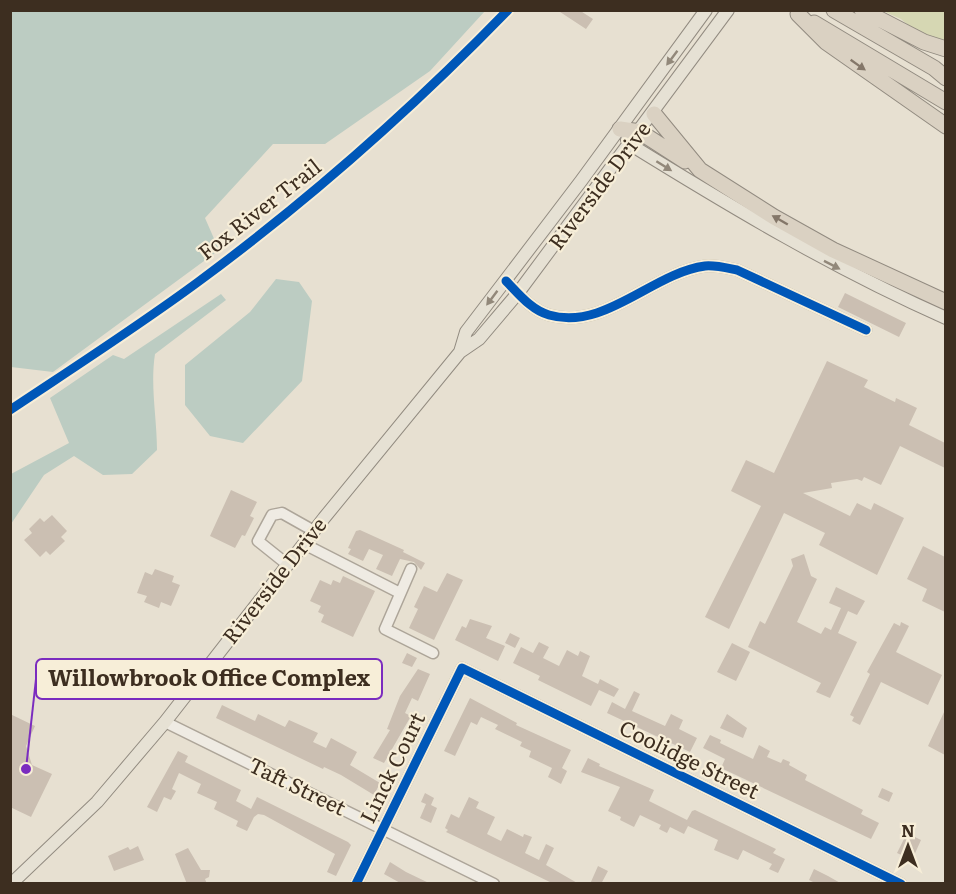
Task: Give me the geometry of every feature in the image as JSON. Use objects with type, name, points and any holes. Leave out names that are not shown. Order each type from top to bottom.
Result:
[{"type":"highway","points":[[834,10],[942,72]]},
{"type":"highway","points":[[862,10],[924,42],[945,49]]},
{"type":"highway","points":[[794,12],[945,102]]},
{"type":"highway","points":[[794,12],[826,42],[945,126]]},
{"type":"highway","points":[[654,114],[700,170]]},
{"type":"highway","points":[[620,129],[640,132],[774,217],[833,250],[945,302]]},
{"type":"main road","name":"Riverside Drive","points":[[460,352],[466,332],[620,129],[706,10]]},
{"type":"main road","name":"Riverside Drive","points":[[11,884],[97,802],[165,722],[314,531],[460,352],[479,339],[518,293],[631,145],[728,10]]},
{"type":"main road","points":[[620,129],[631,145],[800,248],[945,318]]},
{"type":"street","points":[[506,281],[532,306],[549,315],[571,317],[593,314],[684,272],[705,266],[722,267],[737,270],[867,330]]},
{"type":"street","points":[[288,565],[258,541],[272,515],[282,513],[314,531]]},
{"type":"street","points":[[304,544],[400,593]]},
{"type":"street","points":[[411,569],[385,629],[432,653]]},
{"type":"street","name":"Linck Court","points":[[356,884],[462,668]]},
{"type":"street","name":"Coolidge Street","points":[[462,668],[901,884]]},
{"type":"street","name":"Taft Street","points":[[165,722],[494,884]]},
{"type":"green space","points":[[883,11],[945,11],[945,42],[916,32],[901,19]]},
{"type":"shaded area","points":[[11,10],[485,11],[430,71],[325,144],[273,144],[205,218],[219,250],[53,372],[11,367]]},
{"type":"shaded area","points":[[276,279],[299,282],[312,301],[302,381],[243,443],[210,436],[185,405],[185,365],[250,312]]},
{"type":"shaded area","points":[[221,294],[226,300],[155,354],[153,390],[157,450],[132,474],[103,475],[74,456],[44,475],[11,524],[11,474],[69,443],[50,398],[113,355],[124,359]]},
{"type":"building","points":[[557,10],[579,10],[593,19],[586,29]]},
{"type":"building","points":[[845,293],[906,323],[899,337],[838,307]]},
{"type":"building","points":[[827,361],[868,380],[864,387],[895,402],[896,398],[917,408],[909,425],[945,443],[945,468],[900,446],[881,485],[864,477],[862,481],[857,479],[831,483],[832,488],[803,493],[850,516],[857,503],[871,510],[874,503],[904,518],[877,575],[819,545],[825,533],[784,513],[729,629],[705,617],[761,506],[731,491],[746,460],[774,473]]},
{"type":"building","points":[[231,490],[257,502],[250,516],[254,518],[245,536],[242,535],[235,548],[210,536]]},
{"type":"building","points":[[52,515],[67,531],[61,537],[65,541],[50,555],[46,551],[40,557],[24,540],[32,533],[29,529],[40,518],[44,522]]},
{"type":"building","points":[[360,530],[404,550],[403,552],[425,563],[421,570],[414,562],[400,559],[392,576],[376,569],[383,555],[369,549],[363,561],[348,554],[351,549],[348,548],[356,531]]},
{"type":"building","points":[[923,546],[945,557],[945,612],[922,601],[927,589],[907,579]]},
{"type":"building","points":[[804,554],[811,576],[817,579],[797,622],[821,634],[825,627],[831,630],[841,608],[829,603],[836,587],[865,601],[857,615],[848,611],[838,633],[857,642],[830,698],[816,692],[821,683],[748,647],[760,621],[765,624],[793,566],[791,559]]},
{"type":"building","points":[[155,569],[174,576],[172,582],[180,585],[171,606],[161,602],[159,608],[144,602],[147,596],[137,593],[145,572],[152,575]]},
{"type":"building","points":[[447,573],[463,580],[434,640],[409,628],[418,609],[414,607],[424,586],[437,592]]},
{"type":"building","points":[[343,576],[375,591],[353,637],[321,622],[324,615],[318,612],[321,606],[310,601],[320,580],[331,585],[333,580],[340,583]]},
{"type":"building","points":[[470,619],[492,626],[486,638],[505,646],[498,661],[455,640],[462,626],[466,628]]},
{"type":"building","points":[[901,622],[909,626],[896,652],[942,675],[928,705],[881,682],[860,725],[852,721],[854,717],[850,715],[870,674],[867,672],[894,623],[900,626]]},
{"type":"building","points":[[510,633],[520,638],[515,648],[505,643]]},
{"type":"building","points":[[539,642],[549,647],[543,658],[559,666],[567,650],[578,656],[580,651],[590,656],[582,676],[598,684],[600,679],[619,689],[614,697],[599,690],[591,706],[538,680],[540,676],[513,663],[521,647],[533,653]]},
{"type":"building","points":[[732,643],[750,652],[736,681],[717,672]]},
{"type":"building","points":[[407,653],[417,658],[412,667],[402,663]]},
{"type":"building","points":[[418,669],[430,674],[418,701],[412,698],[405,713],[411,716],[384,763],[373,758],[390,730],[387,729],[400,696]]},
{"type":"building","points":[[634,691],[640,694],[632,711],[665,726],[671,714],[683,720],[679,729],[697,738],[690,752],[607,713],[612,702],[625,709]]},
{"type":"building","points":[[470,698],[517,723],[516,725],[571,750],[562,768],[567,771],[561,784],[548,777],[552,768],[529,757],[531,751],[520,746],[522,742],[495,729],[498,725],[481,717],[477,725],[471,722],[455,756],[444,751]]},
{"type":"building","points":[[222,705],[255,721],[258,714],[285,727],[289,720],[318,733],[313,742],[326,748],[331,738],[357,752],[350,765],[380,783],[374,795],[341,775],[324,767],[323,769],[216,718]]},
{"type":"building","points":[[945,710],[945,755],[928,746]]},
{"type":"building","points":[[10,714],[35,726],[26,746],[32,765],[52,774],[31,817],[10,807]]},
{"type":"building","points":[[727,714],[747,728],[743,738],[720,728]]},
{"type":"building","points":[[710,735],[721,740],[720,743],[753,759],[759,745],[770,751],[767,757],[781,763],[783,759],[790,762],[789,765],[807,775],[805,780],[863,810],[861,814],[879,823],[871,839],[721,768],[725,759],[703,748]]},
{"type":"building","points":[[178,751],[188,756],[185,762],[241,790],[236,801],[251,809],[257,797],[348,842],[351,845],[336,876],[327,872],[335,854],[264,815],[258,814],[254,817],[247,831],[236,826],[238,821],[214,809],[217,802],[197,793],[201,784],[179,773],[172,789],[176,791],[171,800],[164,797],[157,812],[147,807]]},
{"type":"building","points":[[588,758],[600,764],[599,766],[654,790],[649,801],[687,820],[695,810],[776,849],[773,853],[785,859],[778,873],[769,869],[772,864],[743,850],[738,860],[714,850],[718,840],[688,826],[684,834],[670,827],[667,833],[659,829],[661,825],[640,815],[634,827],[620,820],[621,817],[608,811],[620,787],[581,772]]},
{"type":"building","points":[[882,788],[893,793],[889,802],[878,797]]},
{"type":"building","points":[[425,793],[434,798],[431,805],[437,808],[431,823],[420,818],[426,804],[421,802]]},
{"type":"building","points":[[469,797],[479,802],[476,808],[495,817],[487,834],[501,841],[507,829],[523,837],[524,834],[532,837],[525,853],[539,860],[546,844],[554,848],[546,865],[579,884],[554,884],[446,832],[448,830],[445,828],[451,814],[459,818]]},
{"type":"building","points":[[907,833],[921,840],[912,860],[897,853]]},
{"type":"building","points":[[138,846],[144,860],[114,871],[108,856],[128,847],[130,850]]},
{"type":"building","points":[[188,848],[201,870],[210,870],[209,877],[205,879],[207,884],[187,884],[175,854]]},
{"type":"building","points":[[390,862],[431,884],[402,884],[384,874]]},
{"type":"building","points":[[598,866],[608,871],[601,884],[590,884]]},
{"type":"building","points":[[814,869],[842,884],[817,884],[809,880]]},
{"type":"cycle path","name":"Fox River Trail","points":[[10,410],[175,299],[280,219],[397,118],[508,10]]},
{"type":"cycle path","points":[[506,281],[525,301],[542,313],[570,318],[590,315],[609,308],[685,271],[705,266],[717,266],[737,270],[866,330]]},
{"type":"cycle path","points":[[356,884],[462,668],[901,884]]},
{"type":"place","name":"Willowbrook Office Complex","points":[[26,769]]}]
